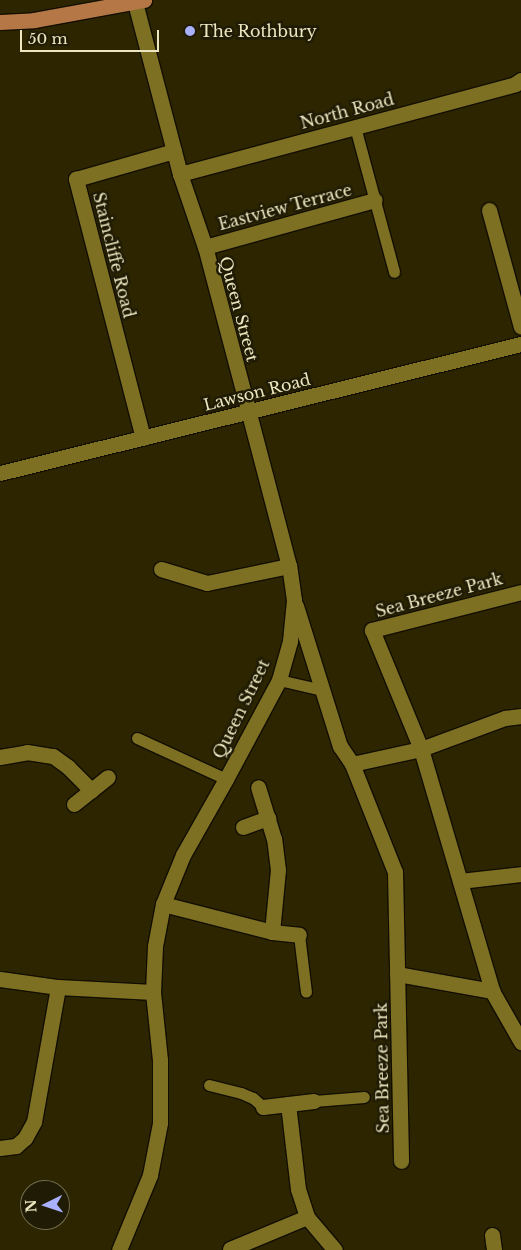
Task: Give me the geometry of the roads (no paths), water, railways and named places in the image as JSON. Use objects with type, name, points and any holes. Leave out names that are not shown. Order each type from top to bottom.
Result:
[{"type":"main road","points":[[0,22],[34,20],[139,1]]},
{"type":"street","name":"Queen Street","points":[[119,1250],[150,1175],[160,1123],[160,1060],[153,992],[155,946],[163,904],[183,855],[279,680],[290,641],[294,600],[289,566],[249,412],[204,247],[174,151],[139,1]]},
{"type":"street","name":"North Road","points":[[180,174],[515,84],[521,80]]},
{"type":"street","name":"Staincliffe Road","points":[[143,438],[76,179],[174,151]]},
{"type":"street","name":"Eastview Terrace","points":[[204,247],[375,200]]},
{"type":"street","points":[[489,210],[521,327]]},
{"type":"street","name":"Lawson Road","points":[[0,473],[521,344]]},
{"type":"street","points":[[161,568],[207,583],[289,566]]},
{"type":"street","name":"Sea Breeze Park","points":[[521,592],[372,630],[421,748],[492,991],[521,1042]]},
{"type":"street","name":"Sea Breeze Park","points":[[294,600],[340,746],[352,764],[395,872],[401,1161]]},
{"type":"street","points":[[352,764],[421,748],[505,718],[521,716]]},
{"type":"street","points":[[0,757],[27,752],[53,756],[68,767],[91,790]]},
{"type":"street","points":[[74,804],[108,777]]},
{"type":"street","points":[[258,787],[274,839],[278,870],[272,932]]},
{"type":"street","points":[[243,827],[268,818]]},
{"type":"street","points":[[460,881],[521,874]]},
{"type":"street","points":[[163,904],[272,932],[299,935]]},
{"type":"street","points":[[397,974],[492,991]]},
{"type":"street","points":[[0,979],[58,987],[153,992]]},
{"type":"street","points":[[0,1148],[16,1146],[25,1138],[34,1122],[58,987]]},
{"type":"street","points":[[263,1107],[314,1101]]},
{"type":"street","points":[[288,1104],[298,1189],[308,1217],[335,1250]]},
{"type":"street","points":[[230,1249],[308,1217]]},
{"type":"lane","points":[[355,127],[394,272]]},
{"type":"lane","points":[[279,680],[322,690]]},
{"type":"lane","points":[[137,738],[226,779]]},
{"type":"lane","points":[[299,935],[306,992]]},
{"type":"lane","points":[[209,1085],[241,1092],[253,1098],[263,1107]]},
{"type":"lane","points":[[314,1101],[364,1097]]},
{"type":"place","name":"The Rothbury","points":[[190,31]]}]
